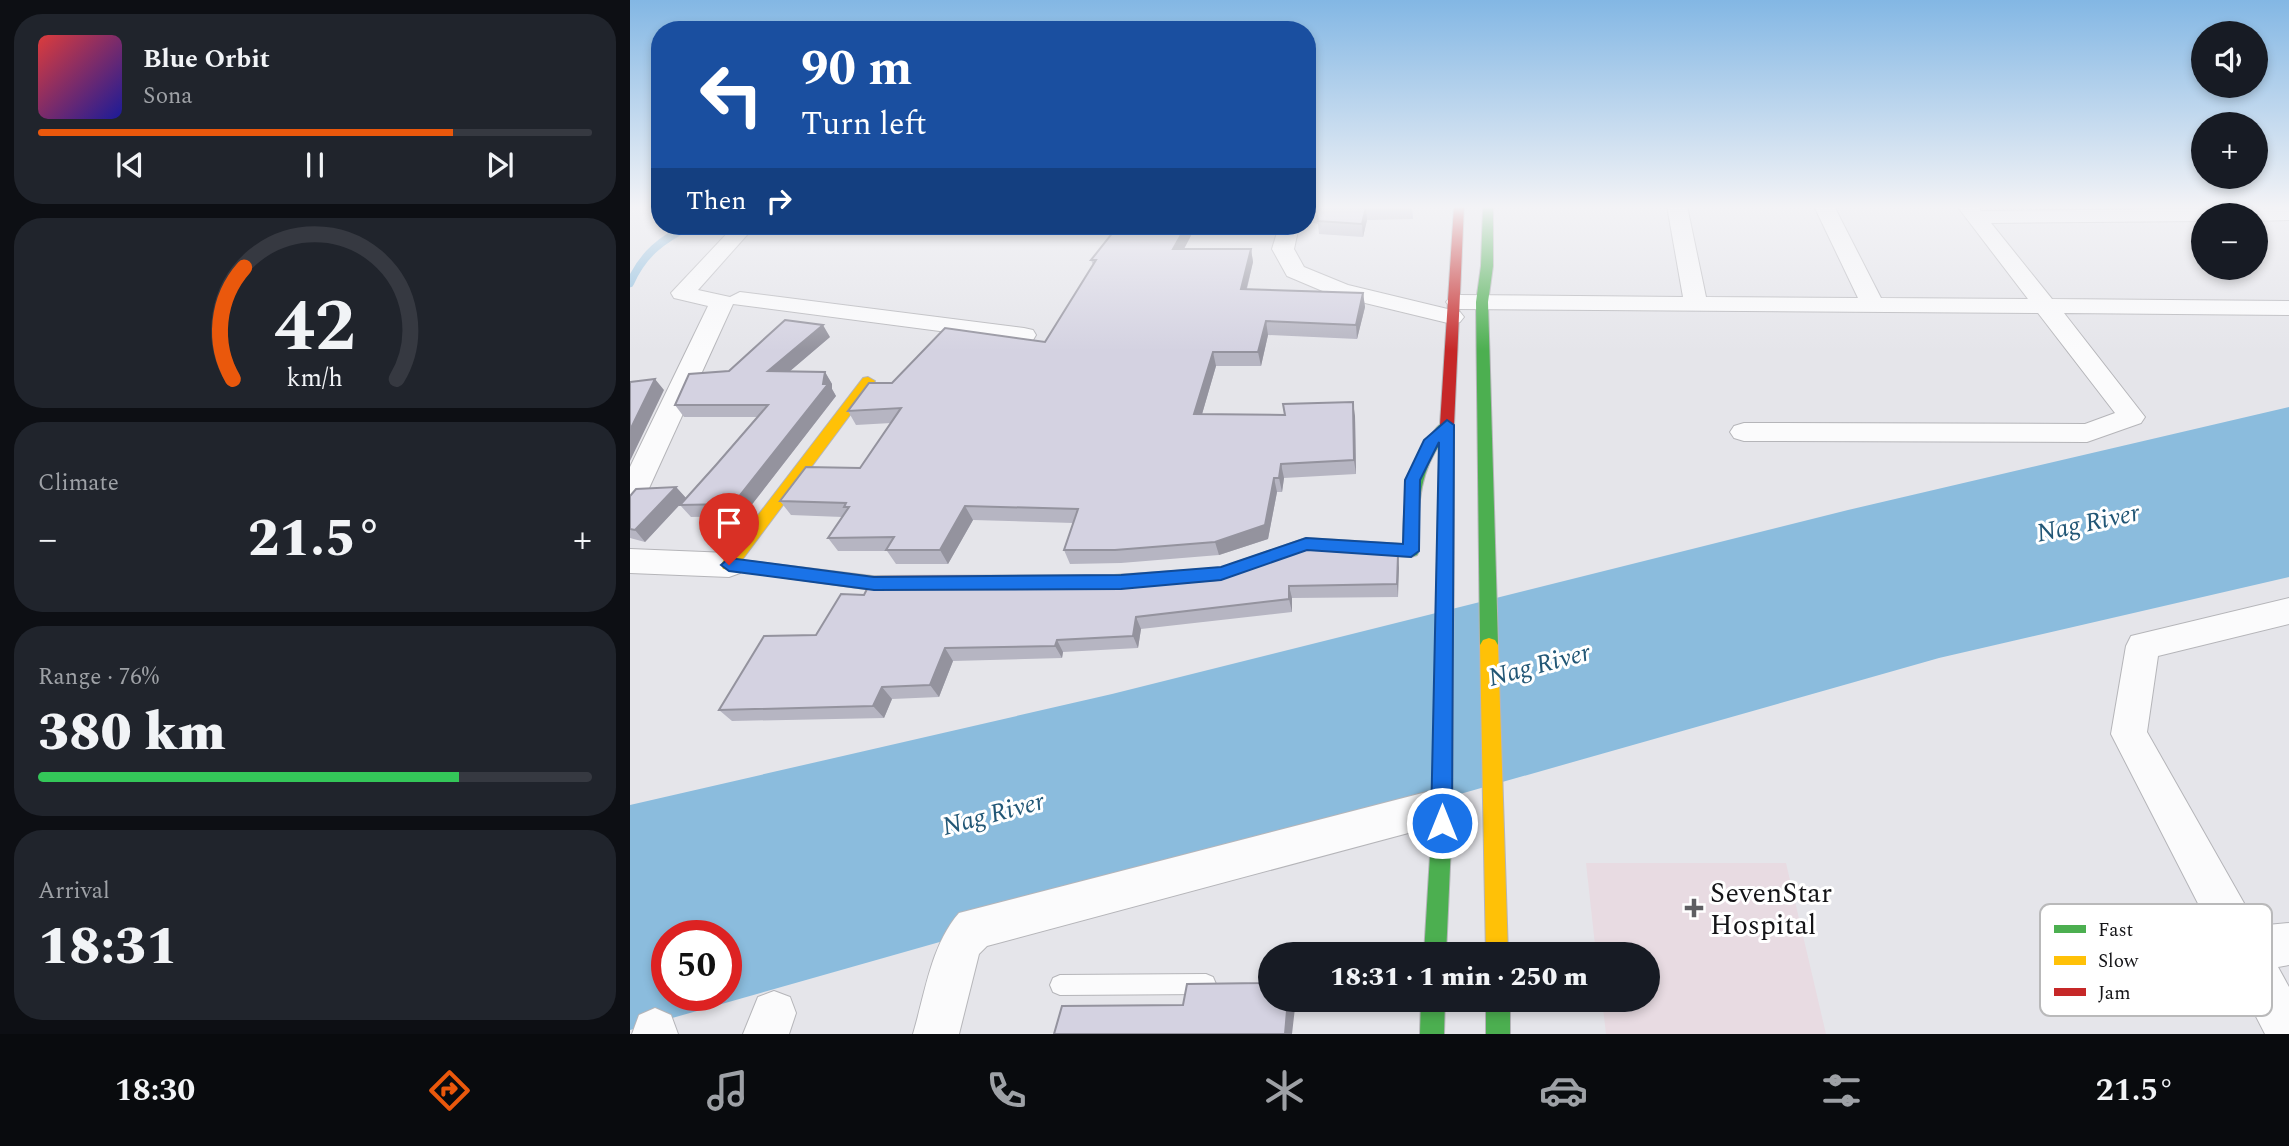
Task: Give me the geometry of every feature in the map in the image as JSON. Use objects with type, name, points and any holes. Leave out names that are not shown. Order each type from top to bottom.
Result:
[{"type":"main road","points":[[1437,942],[1442,814],[1447,425],[1457,254]]},
{"type":"main road","points":[[1487,254],[1482,302],[1486,581],[1496,832],[1497,942]]},
{"type":"main road","points":[[868,381],[729,565],[874,583],[1121,582],[1221,574],[1306,544],[1411,551],[1412,480],[1430,443],[1447,425]]},
{"type":"main road","points":[[1432,1034],[1433,1012]]},
{"type":"main road","points":[[1498,1012],[1498,1034]]},
{"type":"street","points":[[630,498],[722,302],[682,293],[718,254]]},
{"type":"street","points":[[1286,254],[1294,271],[1340,290],[1453,309],[1482,302],[2289,308]]},
{"type":"street","points":[[1686,254],[1696,303]]},
{"type":"street","points":[[1848,254],[1873,305]]},
{"type":"street","points":[[1745,432],[2087,433],[2132,417],[2004,254]]},
{"type":"street","points":[[740,299],[1024,335]]},
{"type":"street","points":[[630,561],[729,565]]},
{"type":"street","points":[[2222,904],[2129,734],[2143,646],[2289,611]]},
{"type":"street","points":[[936,1034],[961,943],[974,928],[1442,814]]},
{"type":"street","points":[[2272,1000],[2289,1034]]},
{"type":"lane","points":[[1060,985],[1229,984]]},
{"type":"shaded area","name":"SevenStar Hospital","points":[[1586,863],[1786,863],[1826,1034],[1606,1034],[1603,1012],[1660,1012],[1660,942],[1595,942]]},
{"type":"water","name":"Nag River","points":[[2289,407],[2289,577],[1939,658],[742,998],[742,920],[651,920],[651,1011],[697,1011],[630,1030],[630,805],[1112,694],[1848,510]]},
{"type":"building","points":[[1096,254],[1250,254],[1241,289],[1363,293],[1356,325],[1266,321],[1258,352],[1213,352],[1194,414],[1285,415],[1283,404],[1353,402],[1354,460],[1281,464],[1279,478],[1274,478],[1265,525],[1215,542],[1115,550],[1064,550],[1078,509],[965,506],[940,550],[886,550],[894,537],[828,538],[849,507],[844,507],[846,503],[780,501],[806,467],[860,468],[901,408],[848,411],[869,383],[892,383],[945,328],[1045,342],[1096,260],[1091,260]]},
{"type":"building","points":[[785,320],[823,325],[768,371],[825,372],[823,384],[828,384],[733,504],[680,505],[768,405],[675,405],[689,374],[729,371]]},
{"type":"building","points":[[655,379],[630,430],[630,382]]},
{"type":"building","points":[[676,487],[635,530],[630,529],[630,496],[636,489]]},
{"type":"building","points":[[1306,549],[1398,555],[1397,584],[1289,586],[1289,599],[1136,617],[1133,636],[1057,640],[1055,646],[945,648],[930,685],[882,687],[873,706],[719,710],[764,636],[816,635],[841,594],[864,595],[867,589],[1116,588],[1217,580]]},
{"type":"building","points":[[1258,983],[1258,1012],[1287,1012],[1285,1034],[1054,1034],[1062,1006],[1183,1005],[1187,984]]},
{"type":"waterway","points":[[630,283],[649,254]]},
{"type":"traffic: fast","points":[[1487,254],[1482,302],[1489,645]]},
{"type":"traffic: fast","points":[[1114,582],[1221,574],[1306,544],[1411,551],[1412,499],[1419,469],[1447,425]]},
{"type":"traffic: fast","points":[[1436,942],[1442,823],[1446,508]]},
{"type":"traffic: fast","points":[[1432,1034],[1433,1012]]},
{"type":"traffic: fast","points":[[1498,1012],[1498,1034]]},
{"type":"traffic: slow","points":[[868,381],[729,565],[872,583]]},
{"type":"traffic: slow","points":[[1489,645],[1497,942]]},
{"type":"traffic: jam","points":[[1446,508],[1447,425],[1456,254]]},
{"type":"traffic: jam","points":[[872,583],[1114,582]]},
{"type":"place","name":"SevenStar Hospital","points":[[1694,908]]},
{"type":"route","points":[[729,565],[874,583],[1121,582],[1221,574],[1306,544],[1411,551],[1412,480],[1430,443],[1447,425],[1442,823]]}]
